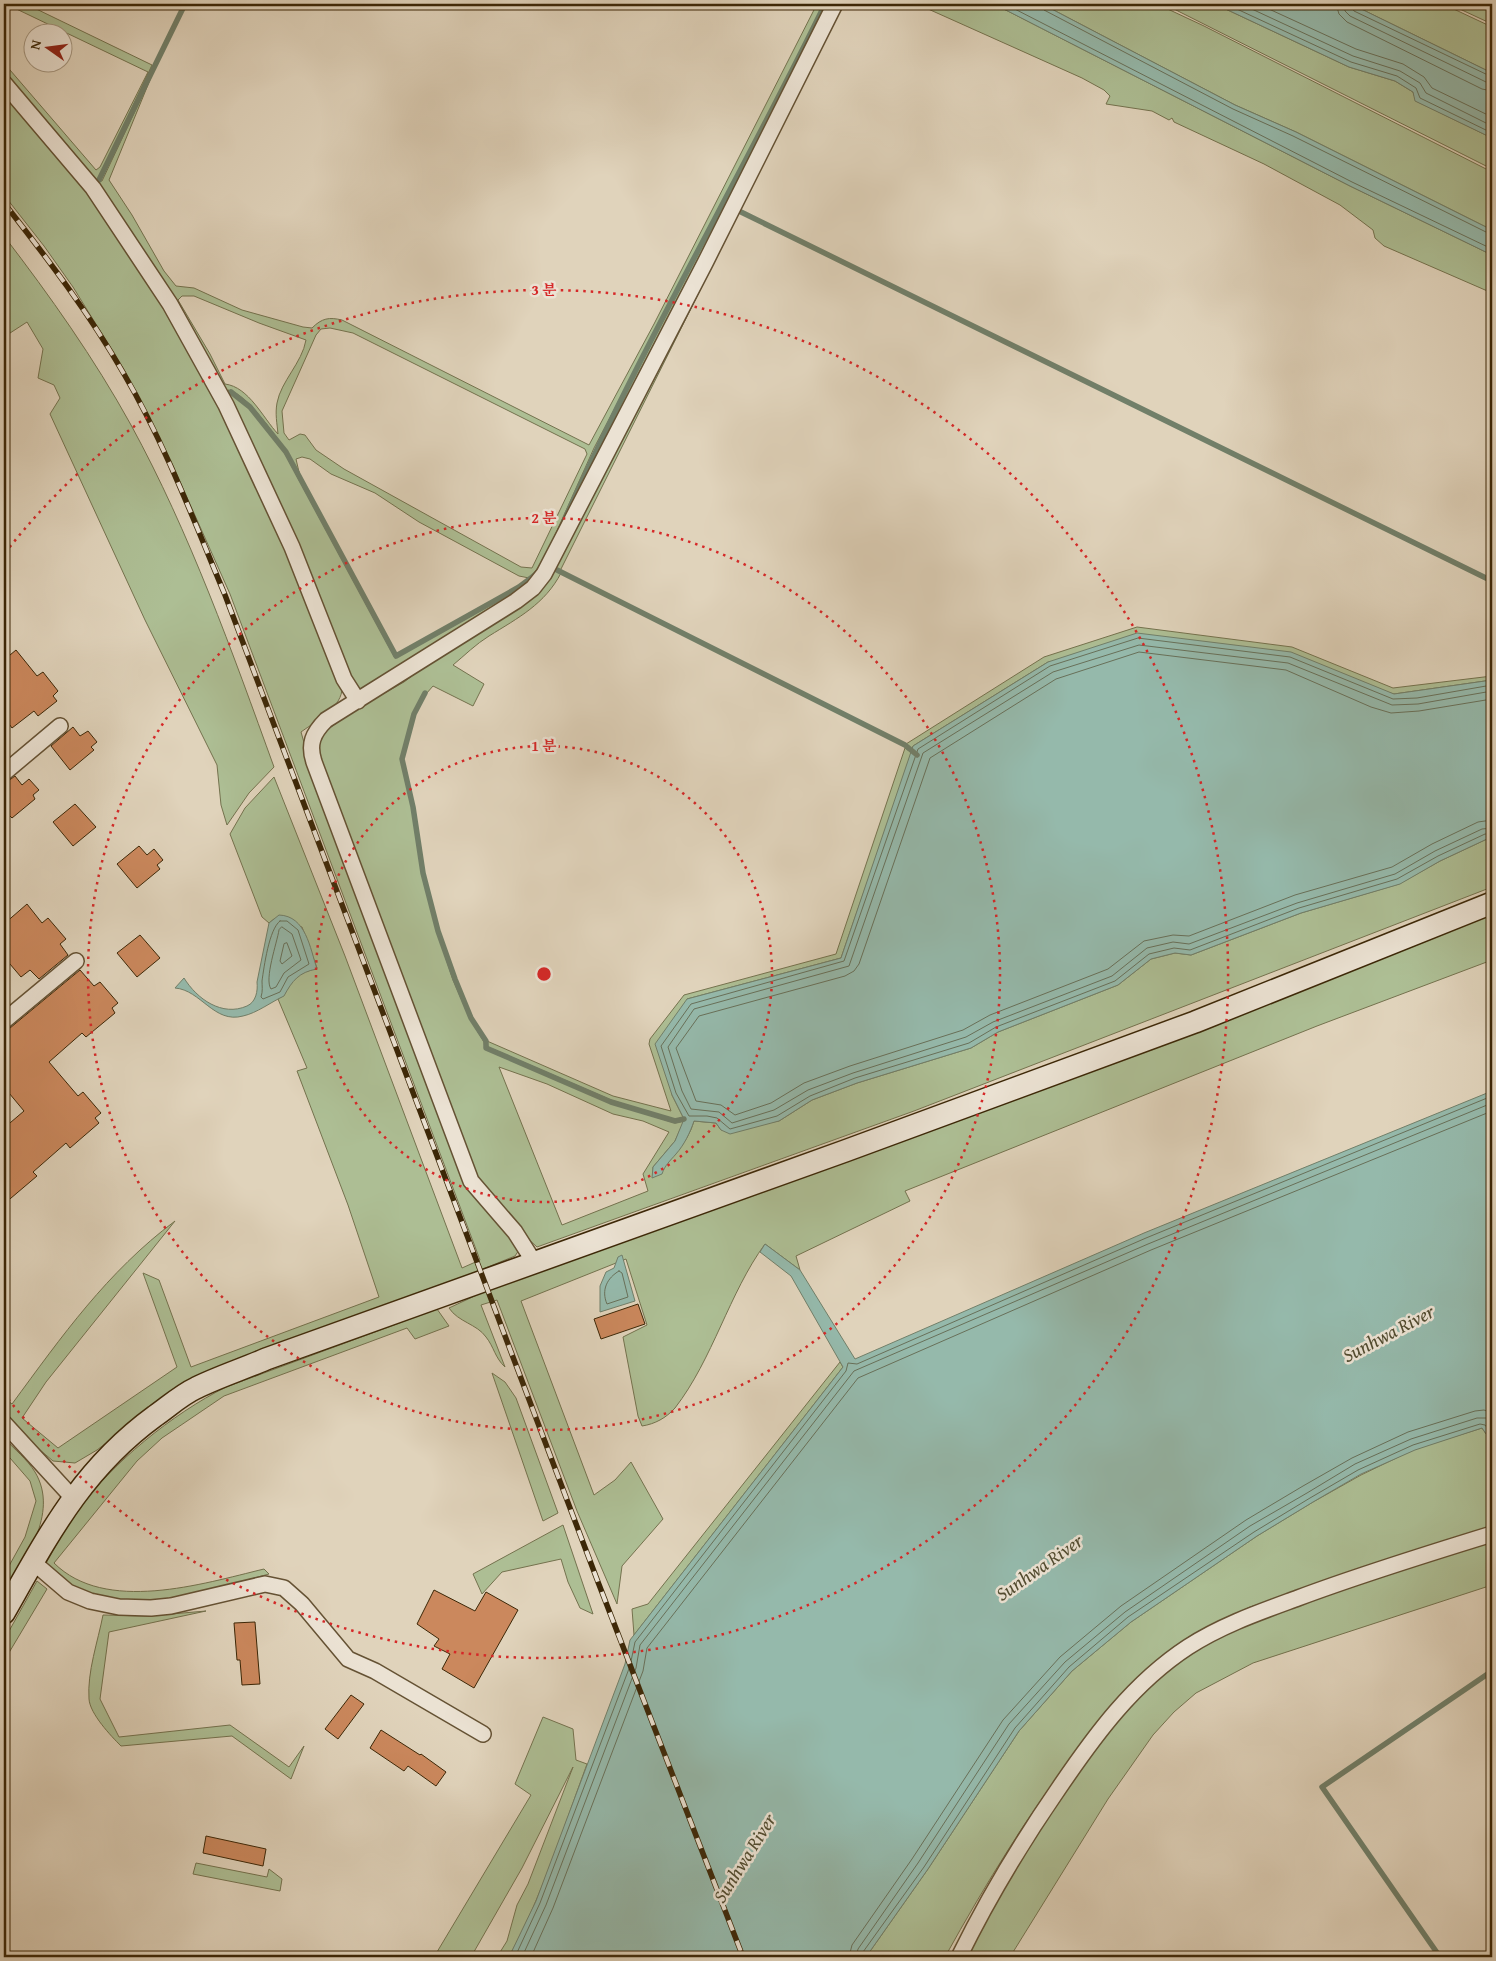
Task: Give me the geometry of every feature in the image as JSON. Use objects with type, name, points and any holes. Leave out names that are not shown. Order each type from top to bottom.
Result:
[{"type":"street","points":[[534,1262],[516,1232],[471,1181],[314,762],[311,753],[314,731],[326,720],[516,601],[533,588],[544,574],[705,264],[835,4]]},
{"type":"street","points":[[4,82],[93,188],[170,304],[226,406],[292,547],[344,679],[358,701]]},
{"type":"street","points":[[4,773],[60,726]]},
{"type":"street","points":[[4,1613],[51,1528],[72,1497],[119,1444],[195,1389],[266,1359],[845,1151],[1195,1022],[1492,903]]},
{"type":"street","points":[[4,1021],[76,961]]},
{"type":"street","points":[[4,1423],[72,1497]]},
{"type":"street","points":[[959,1957],[995,1886],[1030,1828],[1101,1728],[1135,1689],[1153,1672],[1189,1646],[1250,1615],[1352,1579],[1492,1534]]},
{"type":"street","points":[[33,1562],[68,1592],[90,1601],[119,1607],[151,1608],[171,1606],[265,1584],[284,1588],[302,1604],[348,1659],[375,1671],[483,1734]]},
{"type":"shaded area","points":[[6,4],[26,4],[63,22],[44,22]]},
{"type":"shaded area","points":[[817,4],[823,4],[791,72],[594,448],[543,562],[529,578],[519,576],[419,522],[375,493],[331,474],[310,459],[302,457],[296,459],[299,472],[257,412],[237,394],[228,390],[249,408],[284,452],[395,658],[520,589],[540,572],[597,449],[730,191],[832,4],[536,581],[362,689],[356,687],[188,325],[4,78],[4,63],[96,170],[100,167],[148,72],[72,36],[72,26],[152,65],[98,181],[102,181],[152,75],[109,180],[132,215],[164,271],[176,286],[194,288],[242,310],[303,327],[312,328],[326,319],[342,320],[589,445],[654,324]],"holes":[[[182,296],[194,296],[306,340],[304,348],[279,395],[276,411],[278,434],[248,397],[234,386],[225,384],[210,354],[178,300]],[[330,328],[353,333],[585,449],[587,454],[532,568],[521,567],[344,469],[316,450],[305,435],[300,434],[289,440],[284,433],[282,411],[316,335],[321,329]]]},
{"type":"shaded area","points":[[839,4],[843,4],[560,571],[557,569],[556,571],[561,573],[555,584],[539,602],[484,639],[453,665],[484,684],[473,706],[433,686],[426,694],[424,692],[413,713],[401,760],[412,808],[422,873],[437,931],[453,980],[470,1019],[484,1042],[485,1049],[610,1103],[675,1123],[684,1121],[675,1141],[653,1167],[653,1177],[682,1145],[694,1121],[716,1123],[721,1130],[779,1121],[812,1100],[857,1083],[971,1048],[998,1032],[1118,985],[1151,959],[1175,953],[1191,955],[1301,913],[1399,884],[1440,861],[1487,839],[1492,839],[1492,887],[914,1111],[537,1247],[523,1234],[476,1179],[316,751],[322,734],[351,712],[404,682],[443,652],[524,599]],"holes":[[[499,1067],[547,1084],[613,1114],[643,1121],[669,1132],[643,1174],[648,1191],[562,1225]]]},
{"type":"shaded area","points":[[917,4],[994,4],[1350,186],[1492,255],[1492,293],[1384,246],[1375,238],[1373,230],[1340,205],[1264,164],[1174,122],[1172,118],[1169,120],[1152,111],[1106,104],[1110,96],[1104,90],[1082,78]]},
{"type":"shaded area","points":[[1042,4],[1157,4],[1204,26],[1492,172],[1492,230],[1296,132],[1235,105]]},
{"type":"shaded area","points":[[1164,4],[1215,4],[1349,67],[1395,81],[1413,92],[1416,101],[1492,138],[1492,169]]},
{"type":"shaded area","points":[[1351,4],[1443,4],[1492,27],[1492,73]]},
{"type":"shaded area","points":[[1449,4],[1492,4],[1492,24]]},
{"type":"shaded area","points":[[4,85],[74,169],[195,355],[293,559],[342,687],[338,701],[328,713],[301,732],[307,753],[470,1184],[519,1250],[515,1256],[167,1397],[97,1450],[75,1463],[53,1461],[14,1428],[4,1415],[4,1398],[12,1404],[49,1354],[107,1283],[175,1221],[46,1382],[22,1418],[58,1448],[177,1367],[143,1273],[159,1280],[191,1367],[379,1297],[348,1205],[297,1071],[307,1068],[278,999],[296,977],[317,968],[302,927],[274,919],[269,923],[262,917],[230,834],[245,808],[274,777],[345,956],[462,1268],[480,1260],[230,594],[173,466],[123,368],[73,287],[4,195]]},
{"type":"shaded area","points":[[4,236],[71,328],[131,425],[191,550],[226,636],[274,767],[249,793],[227,825],[221,805],[217,765],[145,620],[50,414],[60,398],[54,385],[38,378],[43,349],[27,322],[7,335],[4,332]]},
{"type":"shaded area","points":[[1137,627],[1292,647],[1393,688],[1492,676],[1492,680],[1394,694],[1379,690],[1048,662],[913,746],[912,750],[906,744],[1044,657]]},
{"type":"shaded area","points":[[905,748],[912,753],[841,958],[687,999],[672,1095],[683,1117],[675,1120],[611,1100],[488,1047],[487,1041],[613,1096],[671,1111],[649,1044],[650,1039],[684,995],[836,954]]},
{"type":"shaded area","points":[[1492,910],[1492,960],[1317,1026],[905,1191],[910,1201],[796,1256],[800,1270],[765,1244],[741,1283],[700,1369],[688,1389],[672,1412],[656,1422],[642,1426],[638,1416],[623,1337],[647,1325],[626,1259],[521,1301],[594,1495],[615,1480],[631,1462],[663,1519],[622,1566],[617,1604],[577,1511],[497,1300],[481,1305],[505,1367],[482,1333],[457,1317],[449,1308],[481,1293],[730,1202]]},
{"type":"shaded area","points":[[437,1309],[449,1326],[415,1339],[407,1328],[224,1396],[162,1438],[137,1461],[54,1563],[75,1579],[100,1588],[127,1591],[155,1591],[184,1587],[264,1569],[269,1574],[221,1588],[168,1599],[116,1600],[92,1595],[69,1584],[45,1565],[76,1512],[107,1476],[144,1441],[185,1411],[226,1387]]},
{"type":"shaded area","points":[[840,1362],[843,1367],[634,1635],[632,1609],[648,1604]]},
{"type":"shaded area","points":[[492,1373],[505,1382],[516,1398],[558,1513],[543,1521]]},
{"type":"shaded area","points":[[1482,1428],[1491,1441],[1492,1527],[1250,1607],[1183,1643],[1139,1678],[1102,1717],[1027,1821],[976,1902],[945,1957],[866,1957],[928,1869],[1019,1731],[1072,1671],[1131,1622],[1257,1536],[1313,1502],[1361,1475],[1415,1449]]},
{"type":"shaded area","points":[[4,1438],[35,1472],[42,1488],[43,1504],[41,1521],[36,1537],[4,1597],[4,1575],[25,1537],[36,1501],[30,1481],[10,1458],[4,1468]]},
{"type":"shaded area","points":[[563,1525],[593,1614],[580,1608],[568,1582],[561,1559],[502,1572],[482,1594],[473,1574]]},
{"type":"shaded area","points":[[1492,1539],[1492,1585],[1253,1663],[1196,1693],[1174,1712],[1153,1735],[1108,1799],[1010,1957],[963,1957],[1016,1862],[1112,1723],[1168,1668],[1209,1643],[1260,1616]]},
{"type":"shaded area","points":[[37,1581],[47,1589],[4,1661],[4,1640]]},
{"type":"shaded area","points":[[206,1611],[109,1632],[100,1699],[119,1737],[230,1725],[289,1767],[304,1746],[291,1779],[232,1736],[121,1746],[93,1711],[89,1699],[90,1678],[103,1615],[148,1616]]},
{"type":"shaded area","points":[[543,1717],[573,1729],[576,1760],[587,1764],[532,1911],[509,1957],[497,1957],[507,1941],[517,1905],[528,1884],[573,1767],[522,1868],[471,1957],[434,1957],[531,1795],[515,1784]]},
{"type":"shaded area","points":[[196,1863],[267,1877],[269,1869],[282,1879],[280,1891],[193,1874]]},
{"type":"water","points":[[994,4],[1042,4],[1235,105],[1296,132],[1492,230],[1492,255],[1350,186]]},
{"type":"water","points":[[1215,4],[1351,4],[1492,73],[1492,138],[1415,101],[1413,92],[1395,81],[1349,67]]},
{"type":"water","points":[[1137,633],[1291,652],[1394,694],[1492,680],[1492,839],[1487,839],[1440,861],[1400,884],[1301,913],[1191,955],[1175,953],[1151,959],[1118,985],[998,1032],[971,1048],[857,1083],[812,1100],[779,1121],[730,1134],[721,1130],[716,1123],[694,1121],[684,1143],[662,1174],[652,1178],[653,1167],[675,1141],[684,1119],[672,1095],[655,1044],[687,999],[841,958],[913,746],[1048,662]]},
{"type":"water","points":[[279,915],[295,921],[306,934],[317,969],[305,972],[297,978],[284,996],[253,1012],[233,1017],[216,1011],[193,994],[175,988],[184,978],[189,986],[203,999],[220,1008],[238,1009],[250,1004],[257,992],[257,982],[269,923]]},
{"type":"water","name":"Sunhwa River","points":[[1492,1091],[1492,1457],[1491,1441],[1482,1428],[1415,1450],[1361,1474],[1257,1536],[1131,1622],[1072,1671],[1019,1731],[928,1869],[866,1957],[509,1957],[536,1901],[625,1664],[630,1640],[843,1367],[791,1276],[760,1252],[765,1244],[800,1270],[855,1359],[1144,1233]]},
{"type":"water","points":[[622,1255],[635,1301],[600,1312],[600,1286],[606,1272],[614,1268],[618,1257]]},
{"type":"building","points":[[16,650],[37,676],[43,672],[58,691],[53,696],[57,701],[38,716],[34,711],[12,728],[4,717],[4,660]]},
{"type":"building","points":[[73,727],[80,736],[88,731],[97,742],[91,747],[94,750],[70,770],[51,746]]},
{"type":"building","points":[[15,776],[22,785],[29,779],[39,790],[33,795],[35,799],[12,818],[9,815],[4,819],[4,784]]},
{"type":"building","points":[[75,804],[96,827],[73,846],[53,822]]},
{"type":"building","points":[[139,846],[147,855],[154,849],[163,860],[157,865],[160,869],[137,888],[117,864]]},
{"type":"building","points":[[27,904],[42,923],[48,918],[66,939],[60,944],[68,955],[39,979],[30,970],[21,977],[4,957],[4,924]]},
{"type":"building","points":[[140,935],[160,958],[137,977],[117,953]]},
{"type":"building","points":[[80,970],[94,986],[100,982],[118,1003],[112,1008],[115,1013],[86,1037],[82,1033],[49,1062],[78,1096],[83,1092],[101,1113],[95,1118],[99,1123],[70,1148],[66,1143],[33,1172],[37,1176],[4,1204],[4,1128],[24,1111],[4,1087],[4,1033]]},
{"type":"building","points":[[638,1304],[645,1324],[601,1339],[594,1319]]},
{"type":"building","points":[[434,1590],[475,1611],[486,1592],[518,1610],[474,1688],[442,1669],[450,1654],[434,1646],[439,1639],[417,1624]]},
{"type":"building","points":[[255,1622],[260,1684],[242,1685],[240,1660],[237,1660],[234,1623]]},
{"type":"building","points":[[351,1695],[364,1704],[338,1739],[325,1729]]},
{"type":"building","points":[[381,1730],[421,1754],[446,1772],[436,1786],[408,1766],[404,1771],[370,1748]]},
{"type":"building","points":[[206,1836],[266,1849],[263,1866],[203,1853]]},
{"type":"waterway","points":[[99,180],[185,4]]},
{"type":"waterway","points":[[564,521],[626,390],[825,4]]},
{"type":"waterway","points":[[741,212],[1492,581]]},
{"type":"waterway","points":[[231,392],[250,407],[286,452],[396,656],[519,587],[535,575]]},
{"type":"waterway","points":[[557,570],[905,745],[917,755]]},
{"type":"waterway","points":[[425,693],[414,714],[402,759],[413,807],[423,873],[438,931],[471,1018],[486,1041],[486,1048],[611,1102],[675,1121],[684,1119]]},
{"type":"waterway","points":[[1440,1957],[1322,1787],[1492,1671]]},
{"type":"railway","points":[[4,203],[67,286],[111,351],[153,428],[190,511],[225,595],[598,1582],[743,1957]]}]
